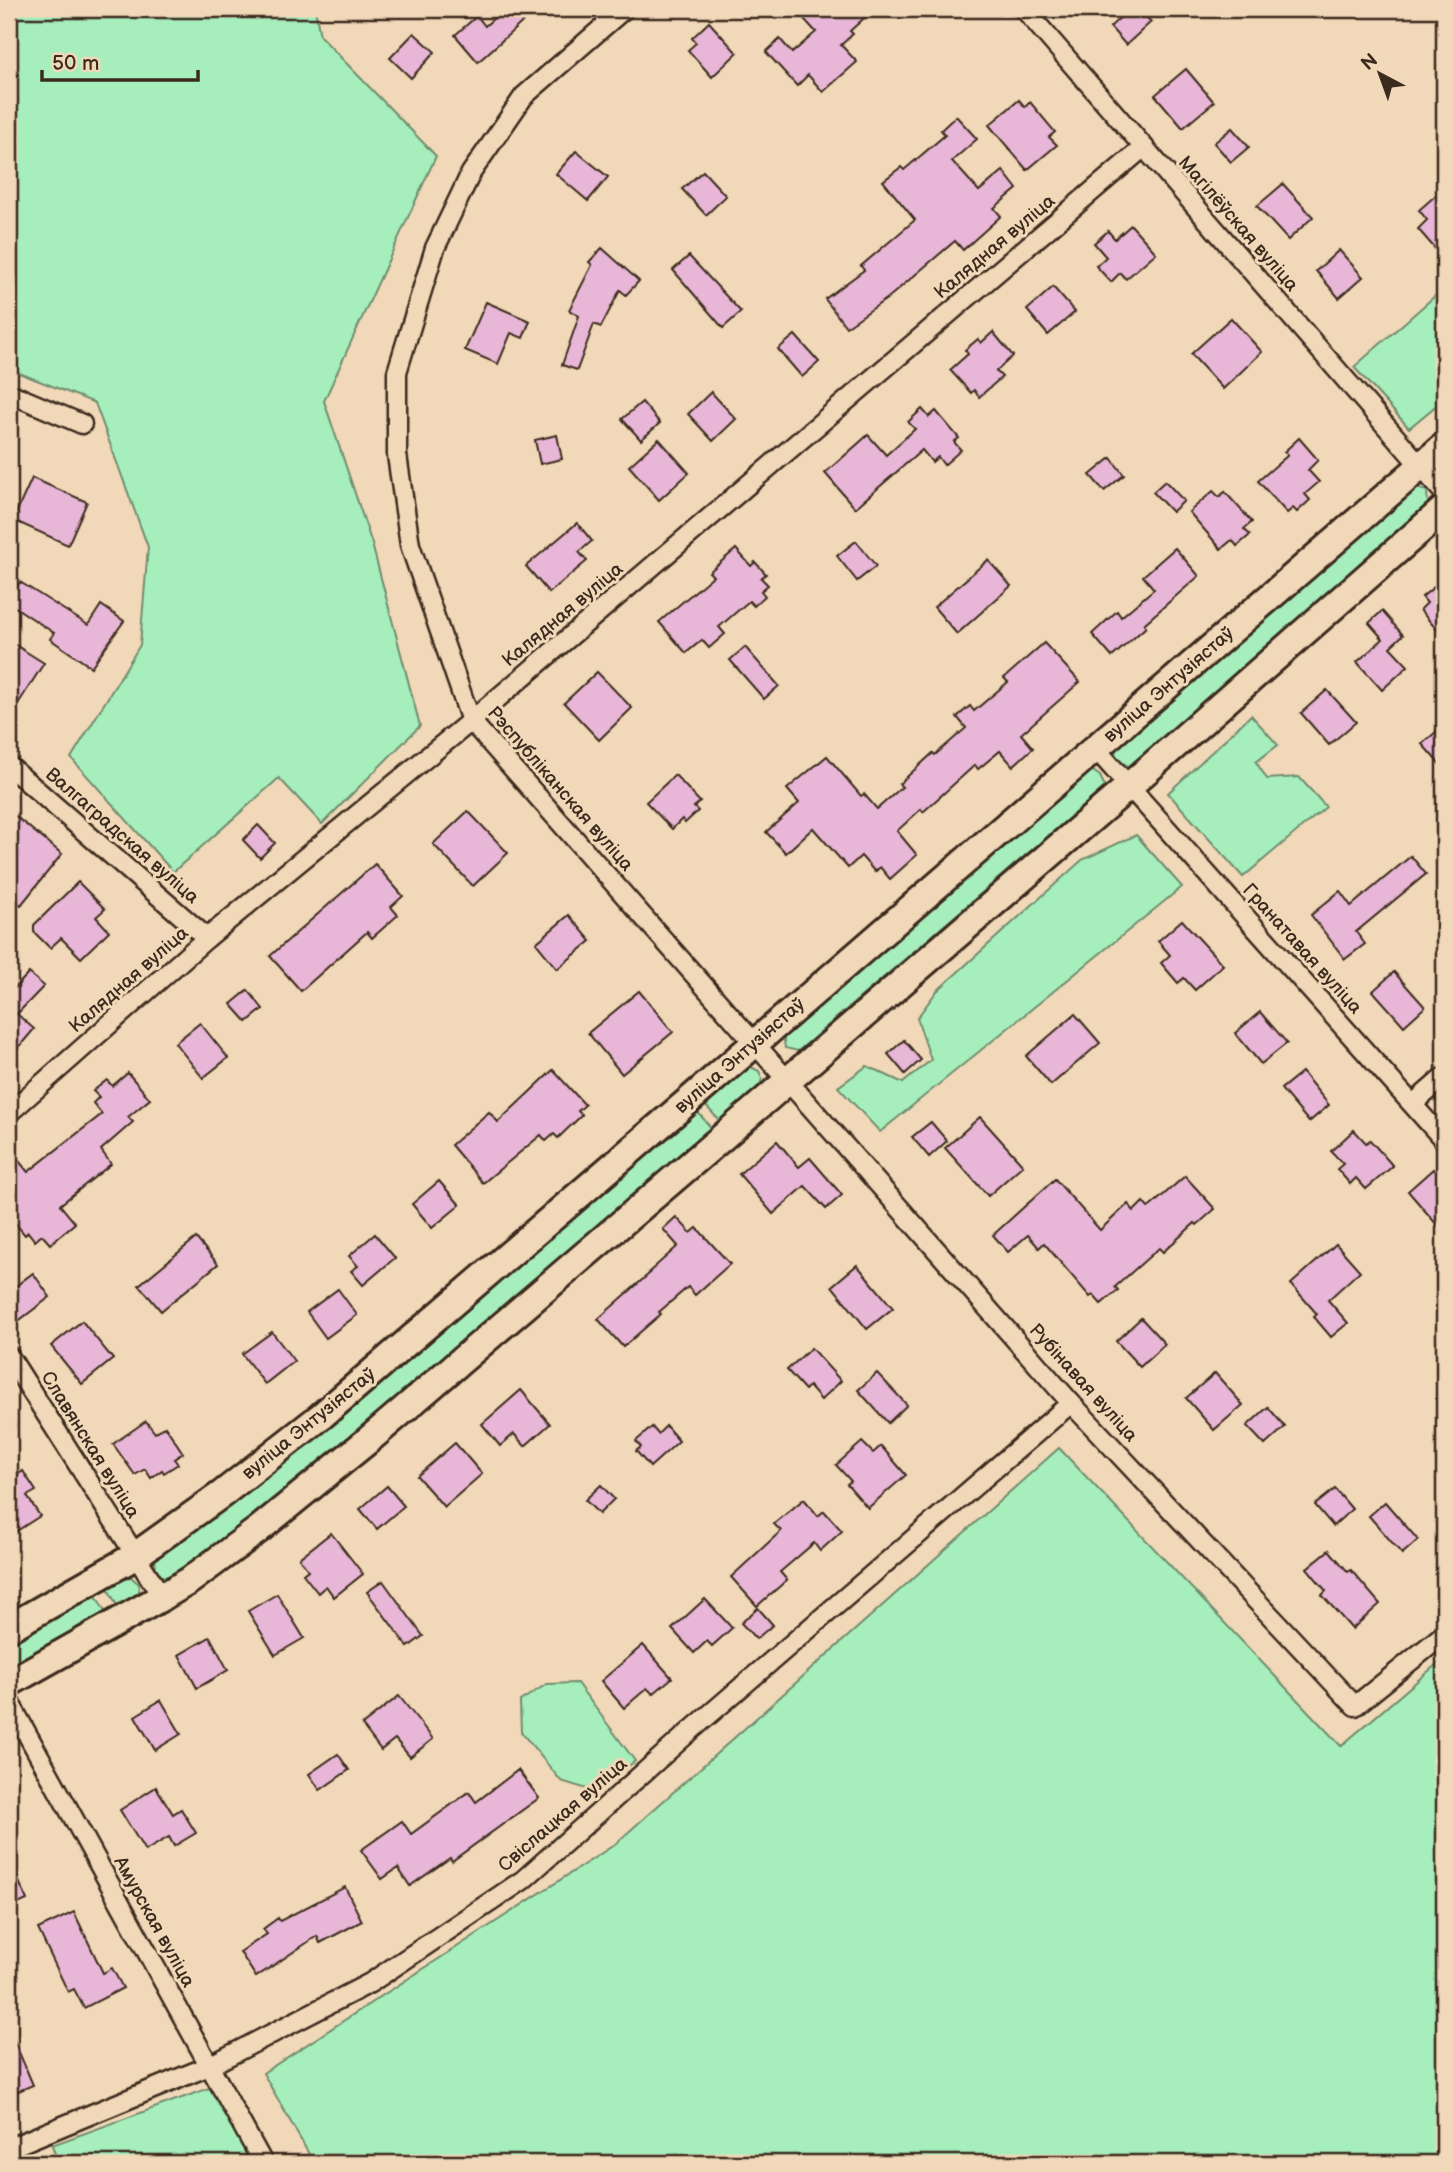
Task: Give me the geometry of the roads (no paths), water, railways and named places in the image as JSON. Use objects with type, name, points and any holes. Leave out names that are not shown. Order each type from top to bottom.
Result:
[{"type":"street","name":"Рэспубліканская вуліца","points":[[624,9],[524,96],[471,173],[435,247],[397,372],[397,455],[410,545],[471,721],[787,1081]]},
{"type":"street","name":"Магілёўская вуліца","points":[[1024,9],[1444,493]]},
{"type":"street","name":"Калядная вуліца","points":[[9,1113],[208,939],[471,721],[1144,147]]},
{"type":"street","points":[[9,393],[82,424]]},
{"type":"street","name":"вуліца Энтузіястаў","points":[[9,1628],[135,1556],[222,1494],[320,1417],[755,1044],[1444,446]]},
{"type":"street","points":[[9,1683],[189,1581],[258,1530],[366,1442],[1128,787],[1444,509]]},
{"type":"street","name":"Гранатавая вуліца","points":[[1095,748],[1444,1140]]},
{"type":"street","name":"Валгаградская вуліца","points":[[9,766],[208,939]]},
{"type":"street","points":[[1412,1104],[1444,1077]]},
{"type":"street","name":"Рубінавая вуліца","points":[[787,1081],[1071,1403],[1355,1706],[1444,1634]]},
{"type":"street","name":"Славянская вуліца","points":[[9,1356],[162,1597]]},
{"type":"street","name":"Свіслацкая вуліца","points":[[9,2148],[209,2066],[370,1983],[523,1880],[688,1733],[1071,1403]]},
{"type":"street","name":"Амурская вуліца","points":[[9,1701],[263,2163]]}]
